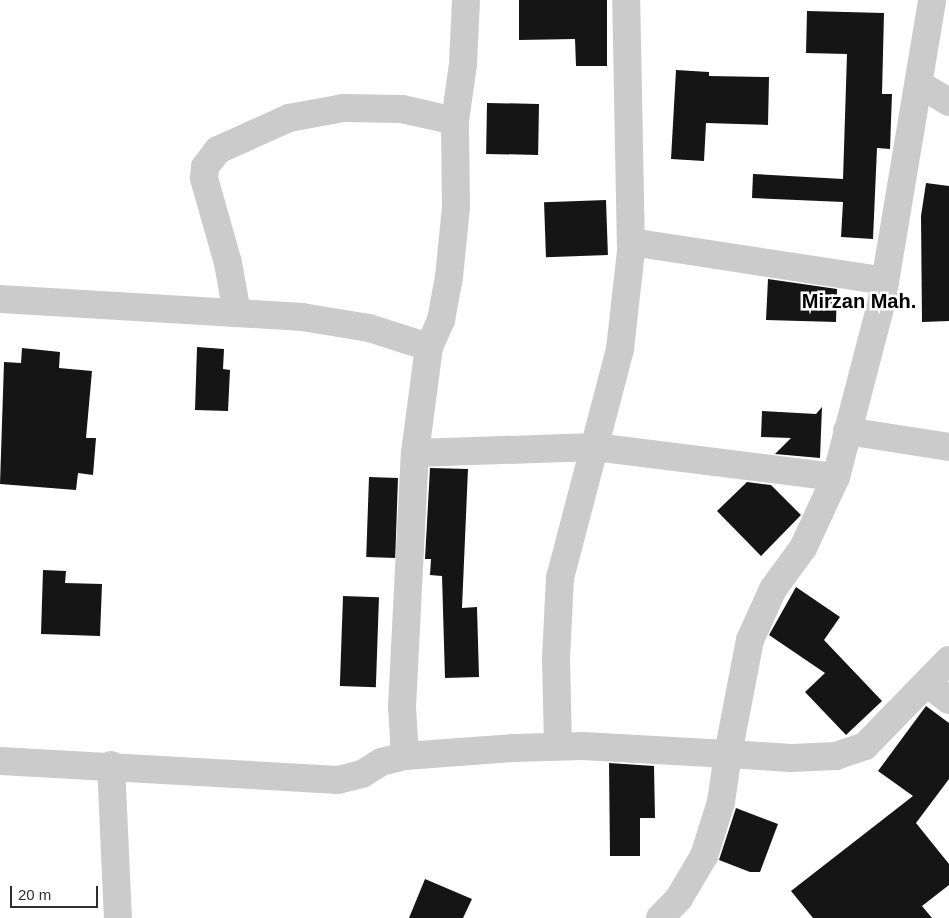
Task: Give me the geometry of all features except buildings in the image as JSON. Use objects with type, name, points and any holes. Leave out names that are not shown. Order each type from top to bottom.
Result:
[{"type":"street","points":[[405,756],[402,707],[415,453],[429,347],[441,320],[449,277],[456,207],[456,121],[463,64],[466,0]]},
{"type":"street","points":[[558,746],[556,659],[560,578],[620,349],[630,242],[626,0]]},
{"type":"street","points":[[660,918],[679,898],[704,856],[721,802],[728,754],[750,640],[773,589],[802,548],[836,477],[885,281],[932,0]]},
{"type":"street","points":[[919,84],[949,102]]},
{"type":"street","points":[[238,314],[228,263],[204,178],[205,167],[218,150],[289,118],[343,108],[402,109],[456,121]]},
{"type":"street","points":[[630,242],[885,281]]},
{"type":"street","points":[[0,299],[302,317],[369,328],[429,347]]},
{"type":"street","points":[[847,431],[949,447]]},
{"type":"street","points":[[415,453],[595,447],[836,477]]},
{"type":"street","points":[[0,761],[111,765],[338,780],[362,774],[381,762],[405,756],[558,746],[791,758],[836,756],[865,746],[949,660]]},
{"type":"street","points":[[927,683],[949,700]]},
{"type":"street","points":[[111,765],[118,918]]},
{"type":"district","name":"Mirzan Mah.","points":[[859,301]]}]
